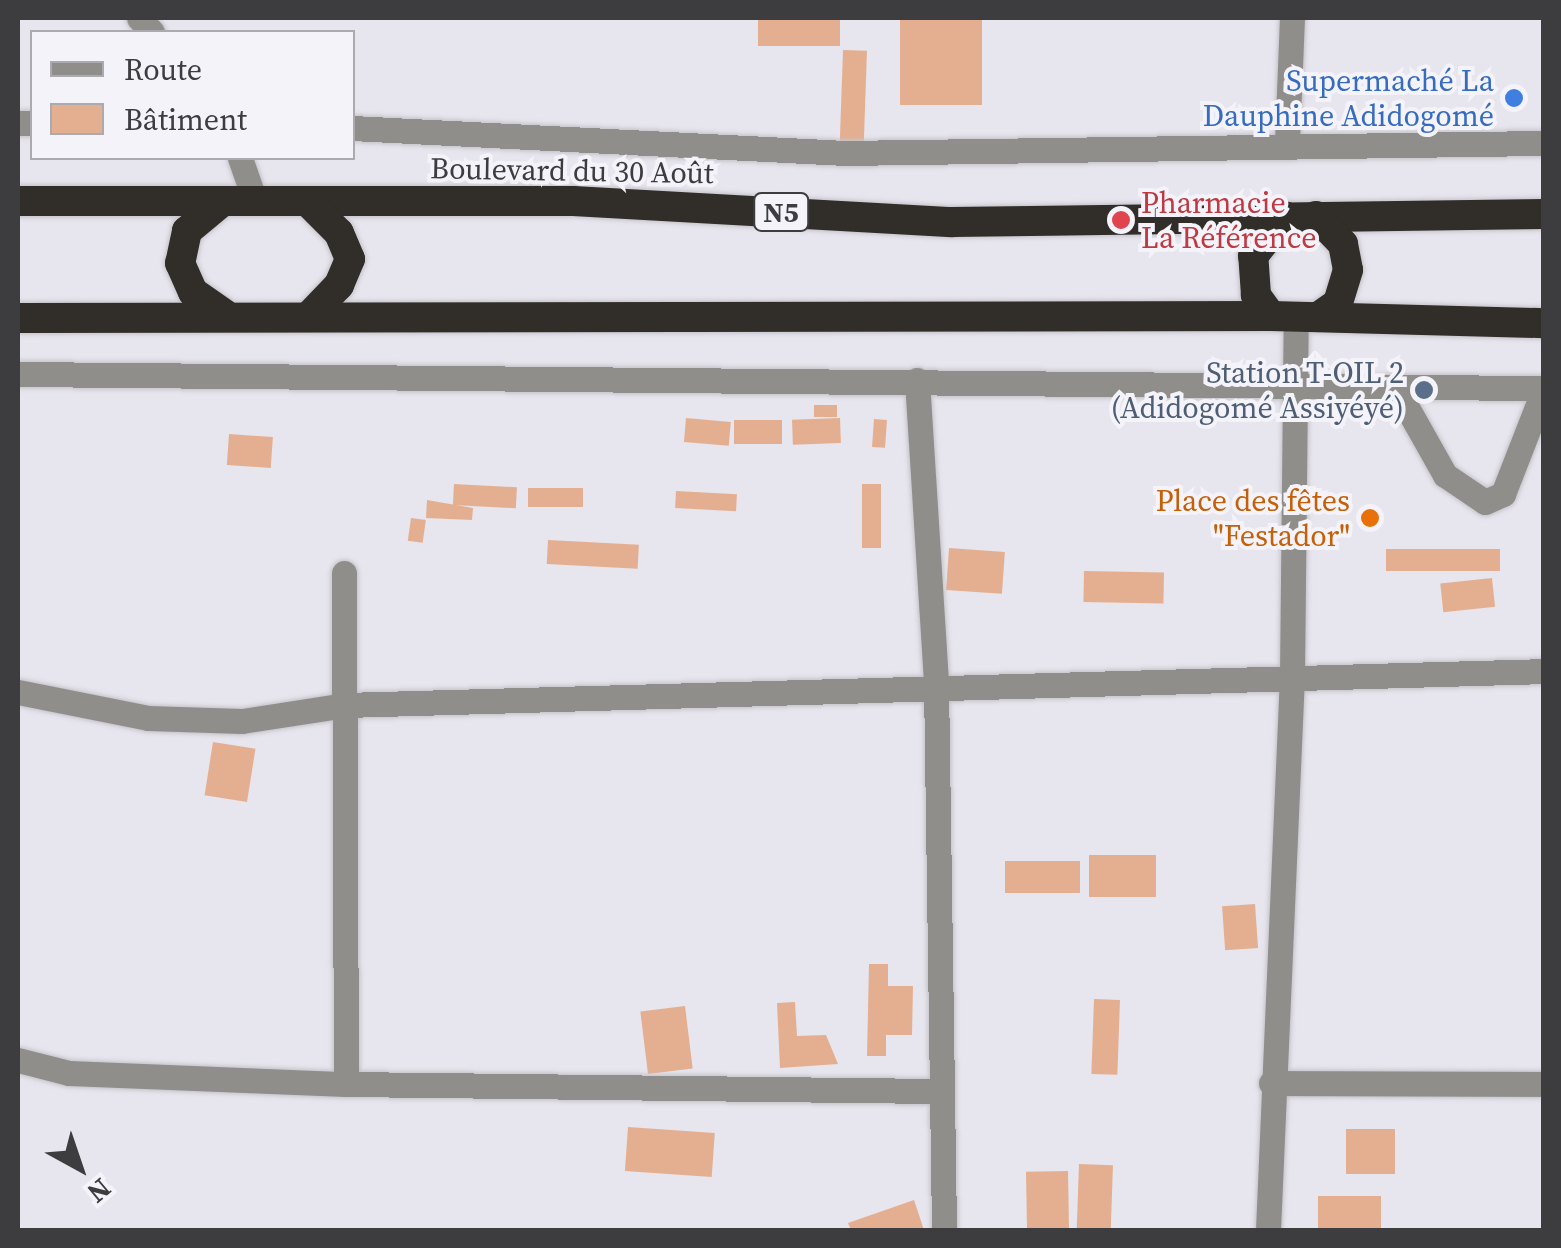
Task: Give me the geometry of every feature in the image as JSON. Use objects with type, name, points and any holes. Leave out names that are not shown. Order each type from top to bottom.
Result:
[{"type":"highway","points":[[224,200],[187,230],[180,263],[193,292],[225,314]]},
{"type":"highway","name":"Boulevard du 30 Août","points":[[18,201],[573,201],[952,222],[1544,214]]},
{"type":"highway","points":[[309,203],[339,233],[350,259],[340,286],[312,313]]},
{"type":"highway","points":[[1285,216],[1253,256],[1256,295],[1295,317],[1338,303],[1348,270],[1338,236],[1316,216]]},
{"type":"highway","points":[[18,318],[312,313],[1295,317],[1544,323]]},
{"type":"street","points":[[1287,142],[1292,18]]},
{"type":"street","points":[[355,128],[843,153],[1287,142],[1544,143]]},
{"type":"street","points":[[241,160],[255,201]]},
{"type":"street","points":[[1268,1230],[1271,1082],[1292,676],[1295,317]]},
{"type":"street","points":[[18,374],[1544,388],[1504,494],[1484,502],[1445,475],[1396,388]]},
{"type":"street","points":[[917,380],[936,683],[938,1091],[944,1230]]},
{"type":"street","points":[[344,573],[346,1084]]},
{"type":"street","points":[[18,692],[148,718],[242,721],[344,706],[936,683],[1544,671]]},
{"type":"street","points":[[18,1060],[69,1073],[346,1084],[938,1091]]},
{"type":"street","points":[[1271,1082],[1544,1084]]},
{"type":"building","points":[[758,18],[840,18],[840,46],[758,46]]},
{"type":"building","points":[[900,18],[982,18],[982,105],[900,105]]},
{"type":"building","points":[[843,50],[867,51],[864,145],[840,144]]},
{"type":"building","points":[[814,405],[837,405],[837,417],[814,417]]},
{"type":"building","points":[[686,418],[731,422],[729,446],[684,442]]},
{"type":"building","points":[[840,418],[841,443],[793,445],[792,420]]},
{"type":"building","points":[[874,419],[887,420],[885,448],[872,447]]},
{"type":"building","points":[[734,420],[782,420],[782,444],[734,444]]},
{"type":"building","points":[[229,434],[273,437],[271,468],[227,465]]},
{"type":"building","points":[[454,484],[517,487],[516,508],[453,505]]},
{"type":"building","points":[[862,484],[881,484],[881,548],[862,548]]},
{"type":"building","points":[[528,488],[583,488],[583,507],[528,507]]},
{"type":"building","points":[[676,491],[737,494],[736,511],[675,508]]},
{"type":"building","points":[[427,500],[473,508],[472,520],[426,518]]},
{"type":"building","points":[[411,518],[426,520],[423,543],[408,541]]},
{"type":"building","points":[[548,540],[639,545],[638,569],[547,564]]},
{"type":"building","points":[[949,548],[1005,552],[1002,594],[946,590]]},
{"type":"building","points":[[1386,549],[1500,549],[1500,571],[1386,571]]},
{"type":"building","points":[[1084,571],[1164,572],[1163,603],[1083,602]]},
{"type":"building","points":[[1492,578],[1495,607],[1443,612],[1440,583]]},
{"type":"building","points":[[213,742],[255,749],[247,802],[205,795]]},
{"type":"building","points":[[1089,855],[1156,855],[1156,897],[1089,897]]},
{"type":"building","points":[[1005,861],[1080,861],[1080,893],[1005,893]]},
{"type":"building","points":[[1255,904],[1258,948],[1225,950],[1222,906]]},
{"type":"building","points":[[869,964],[888,964],[888,986],[913,986],[912,1035],[886,1035],[886,1056],[867,1056]]},
{"type":"building","points":[[1094,999],[1120,1000],[1117,1075],[1091,1074]]},
{"type":"building","points":[[795,1002],[797,1036],[826,1035],[838,1064],[780,1068],[777,1003]]},
{"type":"building","points":[[685,1006],[693,1069],[648,1074],[640,1011]]},
{"type":"building","points":[[628,1127],[715,1133],[712,1177],[625,1171]]},
{"type":"building","points":[[1346,1129],[1395,1129],[1395,1174],[1346,1174]]},
{"type":"building","points":[[1079,1164],[1113,1165],[1111,1230],[1077,1230]]},
{"type":"building","points":[[1068,1171],[1069,1230],[1027,1230],[1026,1172]]},
{"type":"building","points":[[1318,1196],[1381,1196],[1381,1230],[1318,1230]]},
{"type":"building","points":[[914,1200],[924,1230],[851,1230],[848,1223]]},
{"type":"place","name":"Supermaché La Dauphine Adidogomé","points":[[1514,98]]},
{"type":"place","name":"Pharmacie La Référence","points":[[1121,220]]},
{"type":"place","name":"Station T-OIL 2 (Adidogomé Assiyéyé)","points":[[1424,390]]},
{"type":"place","name":"Place des fêtes \"Festador\"","points":[[1370,518]]}]
